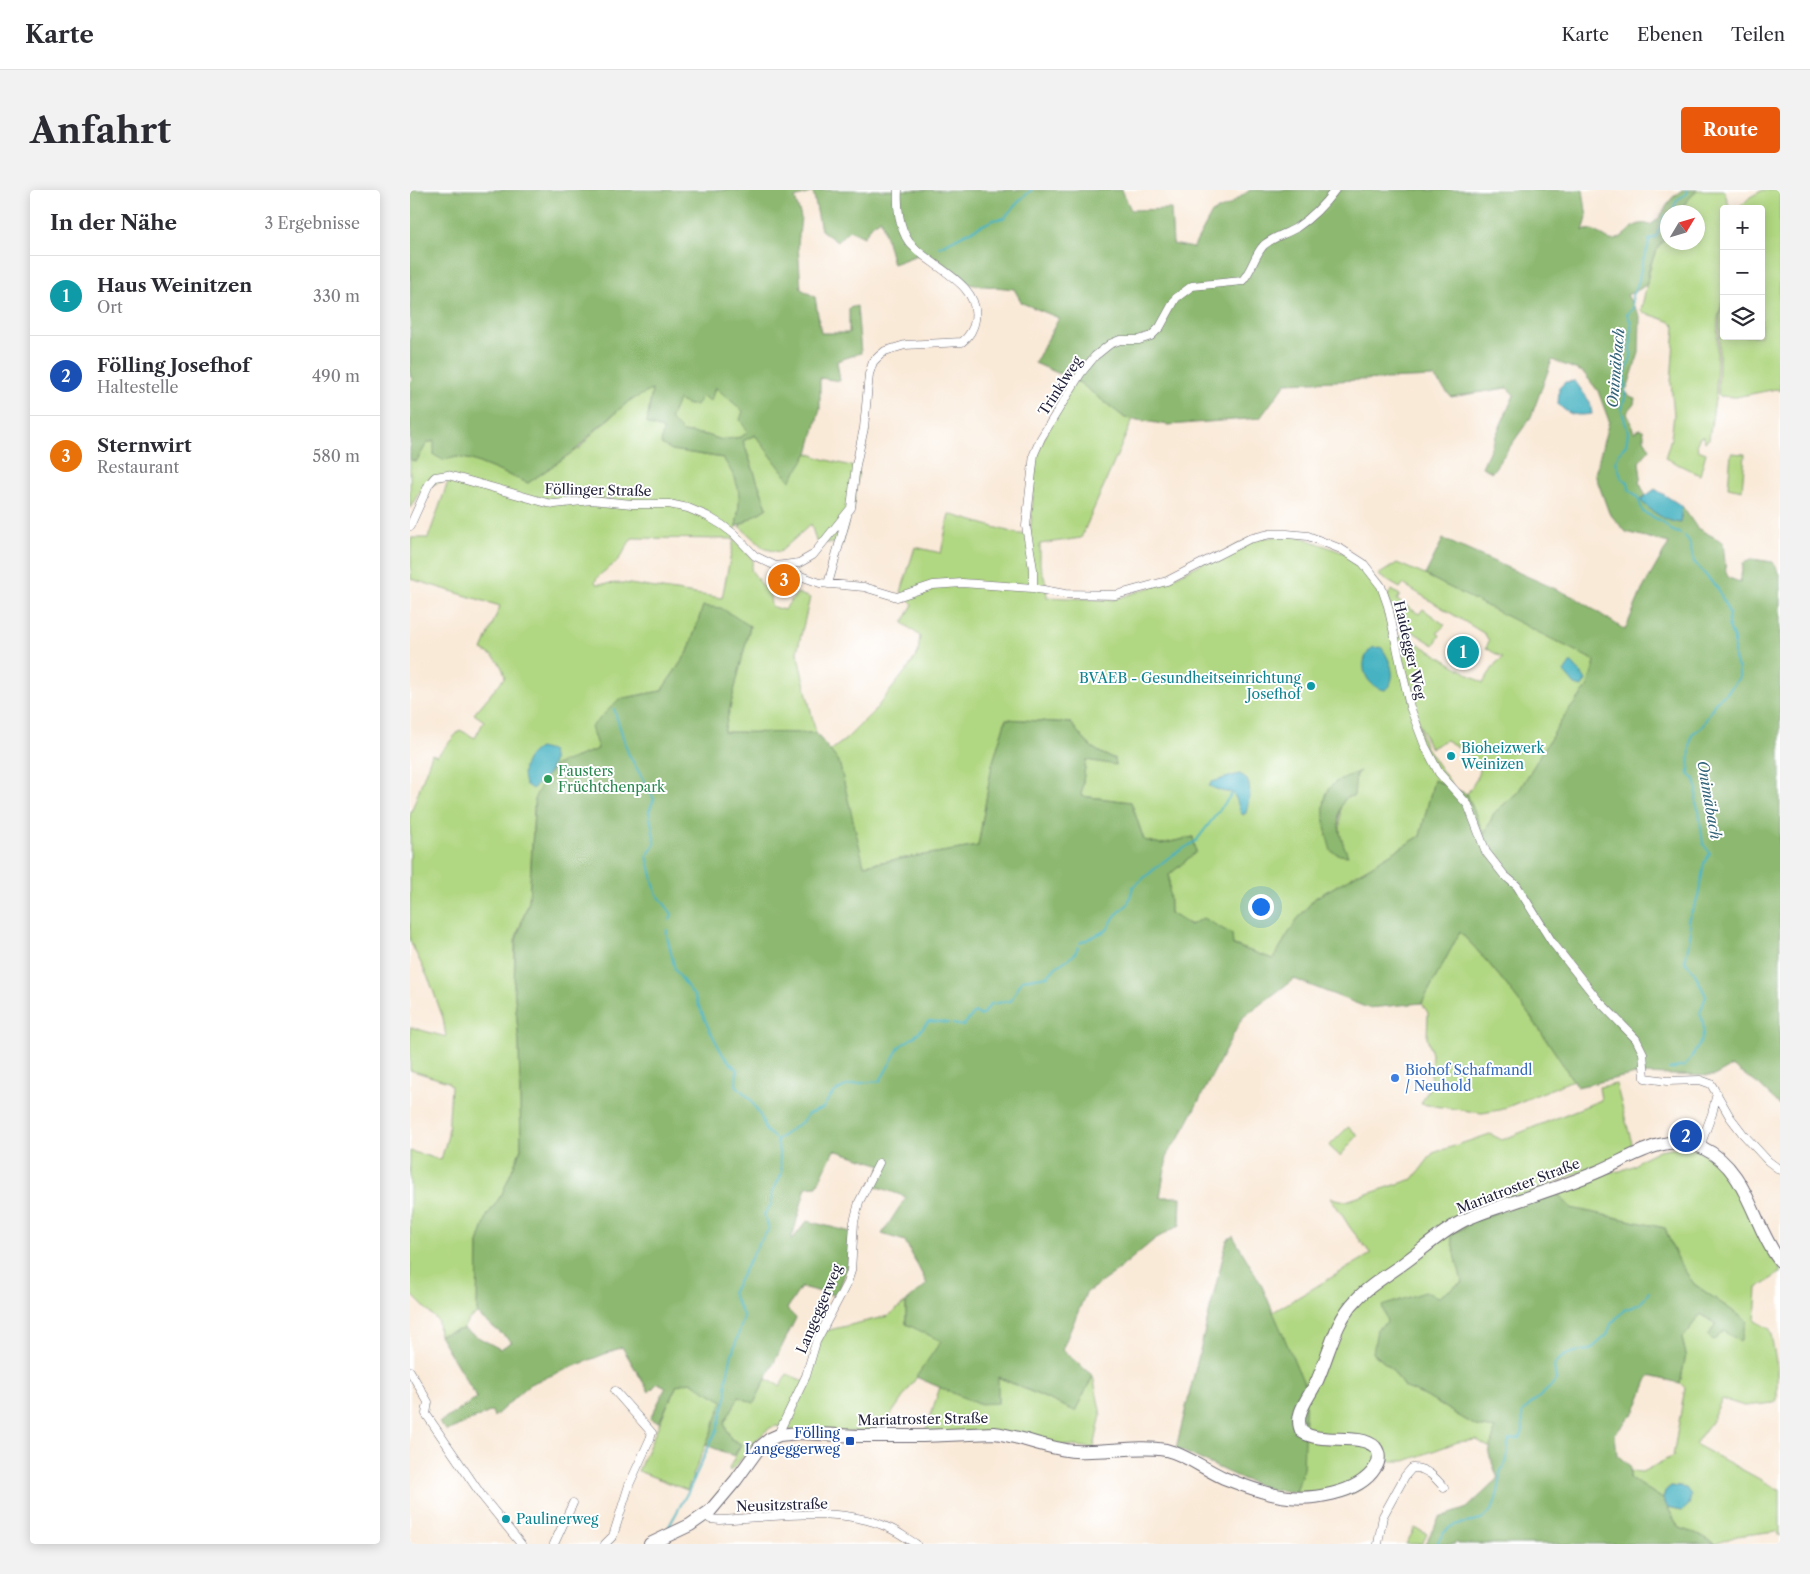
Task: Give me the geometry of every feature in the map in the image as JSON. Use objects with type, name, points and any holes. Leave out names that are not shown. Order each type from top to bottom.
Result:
[{"type":"main road","name":"Mariatroster Straße","points":[[650,1544],[690,1525],[706,1514],[726,1494],[759,1448],[770,1439],[800,1433],[858,1436],[923,1436],[994,1433],[1012,1436],[1044,1446],[1076,1451],[1149,1449],[1169,1451],[1186,1457],[1223,1477],[1282,1496],[1314,1496],[1341,1491],[1363,1481],[1373,1472],[1378,1462],[1377,1450],[1371,1444],[1358,1440],[1311,1437],[1302,1432],[1298,1422],[1300,1412],[1317,1381],[1341,1321],[1356,1299],[1444,1233],[1473,1216],[1596,1172],[1659,1145],[1684,1143],[1700,1146],[1714,1154],[1733,1172],[1768,1244],[1780,1261]]},
{"type":"street","points":[[776,566],[799,563],[813,555],[851,508],[856,465],[864,428],[869,374],[874,362],[885,351],[899,346],[962,342],[967,339],[974,326],[975,303],[967,290],[925,257],[908,240],[899,214],[898,190]]},
{"type":"street","name":"Trinklweg","points":[[1033,588],[1033,569],[1026,526],[1034,454],[1041,438],[1081,373],[1095,356],[1110,344],[1120,340],[1139,340],[1151,336],[1160,327],[1176,298],[1192,286],[1242,281],[1248,275],[1258,253],[1264,245],[1311,217],[1335,190]]},
{"type":"street","name":"Föllinger Straße","points":[[410,526],[428,484],[435,477],[448,475],[547,503],[555,504],[591,500],[632,504],[669,504],[688,508],[722,525],[734,534],[755,556],[776,566]]},
{"type":"street","points":[[828,584],[847,514]]},
{"type":"street","name":"Haidegger Weg","points":[[776,566],[828,584],[864,587],[897,597],[933,585],[981,583],[1033,588],[1065,594],[1116,595],[1167,581],[1249,539],[1270,534],[1296,534],[1319,540],[1341,549],[1363,563],[1382,586],[1410,707],[1425,746],[1439,773],[1468,805],[1486,852],[1504,876],[1517,886],[1552,942],[1597,999],[1636,1039],[1643,1053],[1645,1078],[1667,1081],[1700,1080],[1711,1084],[1717,1092]]},
{"type":"street","points":[[1700,1146],[1712,1114],[1717,1092]]},
{"type":"street","points":[[1717,1092],[1730,1117],[1743,1134],[1764,1158],[1780,1170]]},
{"type":"street","name":"Langeggerweg","points":[[779,1436],[780,1430],[806,1376],[816,1342],[847,1283],[851,1271],[853,1230],[859,1202],[880,1163]]},
{"type":"street","points":[[410,1370],[428,1402],[426,1414],[482,1496],[521,1544]]},
{"type":"street","points":[[605,1544],[614,1536],[629,1485],[652,1433],[615,1391]]},
{"type":"street","points":[[1378,1544],[1383,1516],[1405,1476],[1412,1468],[1420,1467],[1434,1476],[1444,1488]]},
{"type":"street","points":[[554,1544],[560,1527],[573,1503]]},
{"type":"street","name":"Neusitzstraße","points":[[706,1514],[710,1519],[720,1520],[804,1515],[861,1519],[889,1528],[916,1544]]},
{"type":"green space","points":[[410,190],[1122,190],[1131,210],[1171,209],[1173,244],[1193,248],[1212,213],[1229,205],[1250,190],[1583,190],[1587,218],[1583,231],[1592,230],[1611,240],[1620,238],[1639,224],[1650,225],[1660,216],[1660,246],[1652,260],[1647,284],[1627,295],[1640,316],[1639,353],[1628,386],[1624,392],[1635,398],[1634,404],[1627,413],[1634,432],[1640,429],[1643,430],[1644,439],[1650,449],[1639,462],[1641,477],[1639,482],[1646,496],[1641,499],[1681,518],[1682,506],[1697,528],[1723,542],[1726,573],[1729,578],[1740,582],[1743,563],[1752,559],[1773,562],[1780,574],[1780,1105],[1759,1085],[1732,1066],[1714,1076],[1636,1074],[1577,1087],[1523,1006],[1460,932],[1422,1003],[1368,1008],[1294,979],[1242,1018],[1180,1137],[1168,1152],[1160,1197],[1181,1197],[1180,1225],[1155,1239],[1113,1274],[1086,1293],[1062,1350],[1093,1376],[1075,1411],[998,1377],[998,1403],[978,1404],[916,1377],[941,1341],[906,1324],[906,1302],[927,1284],[905,1241],[882,1234],[906,1197],[873,1185],[882,1165],[834,1150],[817,1186],[806,1187],[791,1241],[807,1221],[851,1232],[849,1263],[837,1296],[801,1287],[787,1309],[796,1318],[754,1403],[739,1397],[724,1423],[731,1439],[741,1444],[734,1456],[706,1445],[723,1401],[690,1382],[677,1385],[659,1422],[650,1419],[666,1387],[658,1383],[649,1392],[622,1347],[530,1384],[494,1417],[492,1411],[447,1431],[439,1423],[477,1398],[439,1335],[463,1329],[500,1349],[512,1342],[477,1314],[478,1243],[487,1216],[502,1194],[521,1149],[519,1043],[514,986],[516,940],[529,901],[535,797],[543,781],[555,765],[598,749],[591,727],[619,699],[661,691],[688,652],[703,606],[721,608],[750,626],[724,732],[816,733],[839,762],[864,865],[978,846],[992,765],[1006,719],[1071,723],[1090,746],[1100,753],[1115,759],[1116,765],[1086,760],[1081,796],[1131,802],[1144,840],[1161,844],[1193,837],[1196,852],[1169,875],[1170,913],[1190,925],[1203,918],[1232,934],[1233,945],[1273,959],[1296,921],[1315,898],[1420,836],[1434,780],[1467,794],[1484,835],[1494,813],[1518,792],[1565,715],[1587,688],[1595,661],[1425,575],[1443,539],[1576,598],[1625,630],[1642,590],[1669,543],[1626,532],[1609,513],[1595,474],[1609,421],[1598,391],[1583,372],[1552,360],[1531,417],[1492,472],[1482,467],[1514,395],[1507,388],[1451,397],[1434,377],[1286,383],[1260,418],[1169,425],[1125,418],[1080,383],[1035,363],[1059,318],[1022,303],[1014,289],[966,284],[923,253],[893,264],[881,219],[872,225],[864,237],[849,230],[837,242],[821,230],[813,192],[795,198],[801,217],[798,245],[801,289],[815,297],[821,333],[849,333],[849,308],[857,306],[861,353],[837,361],[840,381],[820,378],[820,409],[808,453],[790,481],[755,435],[743,441],[767,508],[736,527],[739,506],[737,484],[723,458],[672,450],[661,444],[663,429],[647,424],[652,390],[629,401],[595,430],[577,449],[528,483],[472,460],[457,457],[443,460],[434,455],[434,441],[427,443],[416,462],[410,459],[410,381],[412,379],[410,375]],"holes":[[[715,387],[743,411],[740,420],[748,432],[741,437],[722,440],[707,435],[683,432],[670,419],[678,400],[688,405],[696,405],[702,396],[711,401]]]},
{"type":"green space","points":[[1682,190],[1697,190],[1684,205],[1667,205],[1672,198]]},
{"type":"green space","points":[[1697,190],[1724,190],[1729,205],[1720,205],[1720,310],[1718,319],[1716,393],[1709,439],[1705,442],[1704,437],[1700,437],[1697,443],[1698,450],[1706,453],[1700,475],[1665,458],[1671,438],[1674,415],[1671,383],[1675,326],[1671,322],[1641,310],[1653,260],[1660,244],[1660,250],[1705,250],[1705,205],[1684,205]]},
{"type":"green space","points":[[1763,190],[1780,190],[1780,391],[1776,389],[1736,397],[1718,396],[1720,314],[1720,340],[1765,340],[1765,205],[1742,205],[1750,197]]},
{"type":"green space","points":[[1071,380],[1080,383],[1125,418],[1133,419],[1081,538],[1040,544],[1040,565],[1046,583],[1047,597],[1113,600],[1163,583],[1249,539],[1296,535],[1352,556],[1381,586],[1399,659],[1425,746],[1454,788],[1434,780],[1420,836],[1315,898],[1296,921],[1273,959],[1220,939],[1170,913],[1169,875],[1196,852],[1193,837],[1161,844],[1144,840],[1131,802],[1081,796],[1086,760],[1116,764],[1115,759],[1090,745],[1071,723],[1006,719],[992,765],[978,846],[863,865],[839,762],[830,751],[846,739],[875,710],[918,653],[920,636],[903,623],[913,604],[901,592],[915,547],[941,553],[949,514],[1018,534],[1030,534],[1036,457],[1059,400]],"holes":[[[1357,772],[1347,797],[1341,803],[1340,809],[1340,835],[1347,855],[1324,809]]]},
{"type":"green space","points":[[715,387],[744,411],[748,432],[741,437],[722,440],[707,435],[683,432],[670,420],[678,399],[702,396]]},
{"type":"green space","points":[[652,389],[647,424],[663,429],[672,450],[723,458],[736,478],[740,499],[734,539],[753,560],[751,570],[770,596],[771,606],[784,610],[797,593],[810,598],[797,652],[816,733],[724,732],[750,626],[703,606],[688,652],[661,691],[619,699],[598,749],[555,765],[534,807],[529,901],[515,940],[514,986],[519,1043],[521,1149],[502,1194],[487,1216],[478,1243],[477,1314],[468,1320],[463,1329],[439,1335],[438,1321],[410,1293],[410,1151],[441,1160],[448,1135],[451,1086],[448,1082],[410,1070],[410,1027],[446,1037],[443,1018],[430,982],[410,941],[410,815],[432,754],[437,756],[460,730],[475,738],[484,721],[474,714],[505,677],[502,667],[497,661],[482,650],[500,606],[411,579],[411,538],[428,538],[449,479],[422,488],[410,508],[410,459],[416,462],[427,443],[435,441],[435,449],[443,460],[457,457],[472,460],[528,483],[579,449],[593,433],[629,401]],"holes":[[[632,538],[734,539],[722,598],[623,583],[597,584],[595,582],[599,575],[619,559]]]},
{"type":"green space","points":[[755,435],[790,480],[808,453],[823,459],[859,468],[853,510],[842,545],[816,541],[811,524],[780,552],[765,549],[739,526],[767,508],[743,441]]},
{"type":"green space","points":[[1731,453],[1745,454],[1742,490],[1728,487]]},
{"type":"green space","points":[[1397,563],[1425,575],[1596,661],[1587,688],[1565,715],[1518,792],[1494,813],[1484,836],[1467,794],[1476,780],[1480,768],[1470,755],[1446,740],[1431,748],[1427,742],[1413,707],[1397,638],[1400,636],[1409,638],[1483,683],[1496,663],[1503,658],[1486,648],[1489,641],[1485,634],[1403,584],[1400,588],[1378,575]]},
{"type":"green space","points":[[1392,590],[1400,595],[1397,600],[1419,614],[1423,609],[1445,625],[1437,633],[1440,635],[1434,645],[1397,622],[1387,596]]},
{"type":"green space","points":[[1360,771],[1356,774],[1354,796],[1347,797],[1342,803],[1340,810],[1340,833],[1348,856],[1340,855],[1331,851],[1329,844],[1324,817],[1325,799],[1327,791],[1332,785]]},
{"type":"green space","points":[[1460,932],[1491,966],[1520,1003],[1573,1080],[1500,1110],[1482,1113],[1421,1104],[1430,1086],[1432,1054],[1427,1038],[1428,1013],[1422,1003]]},
{"type":"green space","points":[[1616,1084],[1634,1151],[1553,1183],[1450,1234],[1462,1282],[1439,1297],[1388,1322],[1373,1353],[1391,1368],[1404,1387],[1425,1396],[1476,1426],[1496,1428],[1490,1448],[1477,1440],[1458,1442],[1405,1461],[1387,1461],[1370,1483],[1360,1489],[1324,1500],[1297,1502],[1296,1492],[1303,1469],[1273,1312],[1371,1254],[1351,1229],[1331,1198],[1346,1201],[1413,1179],[1433,1153],[1490,1134],[1502,1140],[1601,1100],[1599,1087]]},
{"type":"green space","points":[[1348,1127],[1358,1135],[1340,1156],[1329,1146]]},
{"type":"green space","points":[[1676,1147],[1695,1149],[1715,1159],[1736,1186],[1769,1255],[1780,1268],[1780,1273],[1757,1288],[1755,1321],[1770,1329],[1777,1367],[1777,1400],[1774,1403],[1744,1406],[1722,1399],[1711,1422],[1695,1444],[1780,1489],[1780,1537],[1776,1531],[1737,1536],[1715,1544],[1679,1528],[1668,1508],[1682,1511],[1686,1488],[1671,1486],[1665,1491],[1663,1499],[1630,1478],[1630,1471],[1642,1472],[1673,1456],[1685,1388],[1680,1383],[1686,1355],[1682,1338],[1701,1314],[1724,1331],[1747,1321],[1694,1284],[1678,1261],[1665,1228],[1571,1208],[1556,1192],[1608,1172],[1620,1171],[1635,1165],[1641,1159],[1659,1150]]},
{"type":"green space","points":[[1556,1192],[1571,1208],[1665,1228],[1678,1261],[1694,1284],[1747,1321],[1740,1342],[1724,1331],[1713,1341],[1708,1336],[1716,1324],[1701,1314],[1682,1338],[1686,1355],[1680,1383],[1649,1376],[1635,1411],[1615,1434],[1617,1455],[1630,1466],[1630,1478],[1663,1499],[1679,1528],[1698,1534],[1715,1544],[1458,1544],[1457,1542],[1455,1544],[1425,1544],[1439,1518],[1467,1508],[1498,1479],[1489,1454],[1495,1429],[1476,1426],[1425,1396],[1404,1387],[1391,1368],[1373,1353],[1377,1329],[1387,1322],[1382,1306],[1425,1292],[1439,1297],[1462,1282],[1450,1234],[1463,1229],[1469,1222]]},
{"type":"green space","points":[[1233,1236],[1261,1284],[1306,1388],[1303,1469],[1296,1492],[1272,1490],[1240,1478],[1176,1448],[1227,1240]]},
{"type":"green space","points":[[906,1302],[906,1324],[942,1340],[884,1425],[876,1432],[788,1430],[777,1426],[771,1427],[759,1437],[730,1471],[729,1469],[741,1444],[731,1439],[724,1423],[739,1397],[754,1403],[766,1379],[780,1386],[787,1374],[806,1382],[816,1347],[825,1331],[888,1316]]},
{"type":"green space","points":[[1093,1376],[1101,1415],[1094,1448],[925,1432],[940,1387],[978,1404],[998,1402],[997,1377],[1075,1411]]},
{"type":"green space","points":[[690,1382],[724,1401],[687,1490],[638,1471],[677,1385]]},
{"type":"green space","points":[[1415,1528],[1427,1534],[1422,1544],[1406,1544]]},
{"type":"water","points":[[1575,381],[1590,402],[1592,414],[1574,414],[1566,411],[1558,404],[1559,388],[1565,382]]},
{"type":"water","points":[[1655,489],[1682,506],[1680,523],[1658,515],[1640,500]]},
{"type":"water","points":[[1381,647],[1392,669],[1392,680],[1385,690],[1372,684],[1365,673],[1364,667],[1364,660],[1372,648]]},
{"type":"water","points":[[1570,663],[1586,680],[1582,687],[1575,685],[1564,672]]},
{"type":"water","points":[[539,748],[551,751],[553,762],[549,772],[532,789],[525,784],[523,773],[525,763],[534,751]]},
{"type":"water","points":[[1239,774],[1247,780],[1250,790],[1246,813],[1243,815],[1232,793],[1209,786],[1212,782]]},
{"type":"water","points":[[1671,1486],[1686,1488],[1691,1495],[1689,1505],[1682,1511],[1668,1508],[1663,1499],[1665,1491]]},
{"type":"waterway","points":[[939,247],[993,220],[1004,218],[1032,190]]},
{"type":"waterway","name":"Onimäbach","points":[[1675,205],[1677,200],[1686,194],[1687,190]]},
{"type":"waterway","name":"Onimäbach","points":[[1660,227],[1656,237],[1649,240],[1638,284],[1632,295],[1633,309],[1627,314],[1631,323],[1631,357],[1625,375],[1625,398],[1621,408],[1628,432],[1626,445],[1619,453],[1616,462],[1622,479],[1628,482],[1629,489],[1638,498],[1643,512],[1663,522],[1671,530],[1681,534]]},
{"type":"waterway","name":"Onimäbach","points":[[1669,1069],[1685,1066],[1698,1048],[1704,1028],[1700,1013],[1706,996],[1693,970],[1685,962],[1690,935],[1688,920],[1698,897],[1704,863],[1710,853],[1703,844],[1699,811],[1696,803],[1697,788],[1695,780],[1689,773],[1690,744],[1692,734],[1702,727],[1716,701],[1726,694],[1739,678],[1739,669],[1734,659],[1734,639],[1728,625],[1729,613],[1718,589],[1694,562],[1689,541],[1685,536]]},
{"type":"waterway","points":[[614,709],[628,753],[654,799],[649,811],[655,844],[647,856],[656,893],[672,914],[670,920]]},
{"type":"waterway","points":[[1080,943],[1107,930],[1115,916],[1128,904],[1133,887],[1168,858],[1196,841],[1231,795]]},
{"type":"waterway","points":[[667,930],[675,970],[695,997],[723,1055],[737,1070],[736,1085],[751,1100],[762,1119],[765,1130],[777,1140],[782,1173],[772,1193],[771,1205],[764,1214],[769,1229],[759,1243],[732,1293],[744,1317],[731,1357],[726,1382],[727,1394],[717,1430],[689,1490],[667,1530]]},
{"type":"waterway","points":[[953,1024],[963,1026],[975,1012],[981,1016],[991,1004],[1011,1001],[1022,980],[1048,976],[1056,967],[1074,955],[1078,947]]},
{"type":"waterway","points":[[777,1140],[803,1121],[808,1114],[823,1108],[828,1099],[840,1089],[854,1084],[880,1081],[900,1046],[914,1037],[929,1021],[949,1023]]},
{"type":"waterway","points":[[1437,1544],[1448,1528],[1461,1523],[1482,1519],[1490,1511],[1498,1494],[1500,1472],[1506,1463],[1509,1440],[1520,1438],[1523,1431],[1522,1413],[1556,1380],[1554,1365],[1570,1353],[1590,1350],[1607,1335],[1611,1324],[1624,1310],[1640,1304],[1649,1292]]},
{"type":"place","name":"Sternwirt","points":[[784,580]]},
{"type":"place","name":"Haus Weinitzen","points":[[1463,652]]},
{"type":"place","name":"BVAEB - Gesundheitseinrichtung Josefhof","points":[[1311,686]]},
{"type":"place","name":"Bioheizwerk Weinizen","points":[[1451,756]]},
{"type":"place","name":"Fausters Früchtchenpark","points":[[548,779]]},
{"type":"place","name":"Biohof Schafmandl / Neuhold","points":[[1395,1078]]},
{"type":"place","name":"Fölling Josefhof","points":[[1686,1136]]},
{"type":"place","name":"Fölling Langeggerweg","points":[[850,1441]]},
{"type":"place","name":"Paulinerweg","points":[[506,1519]]}]
